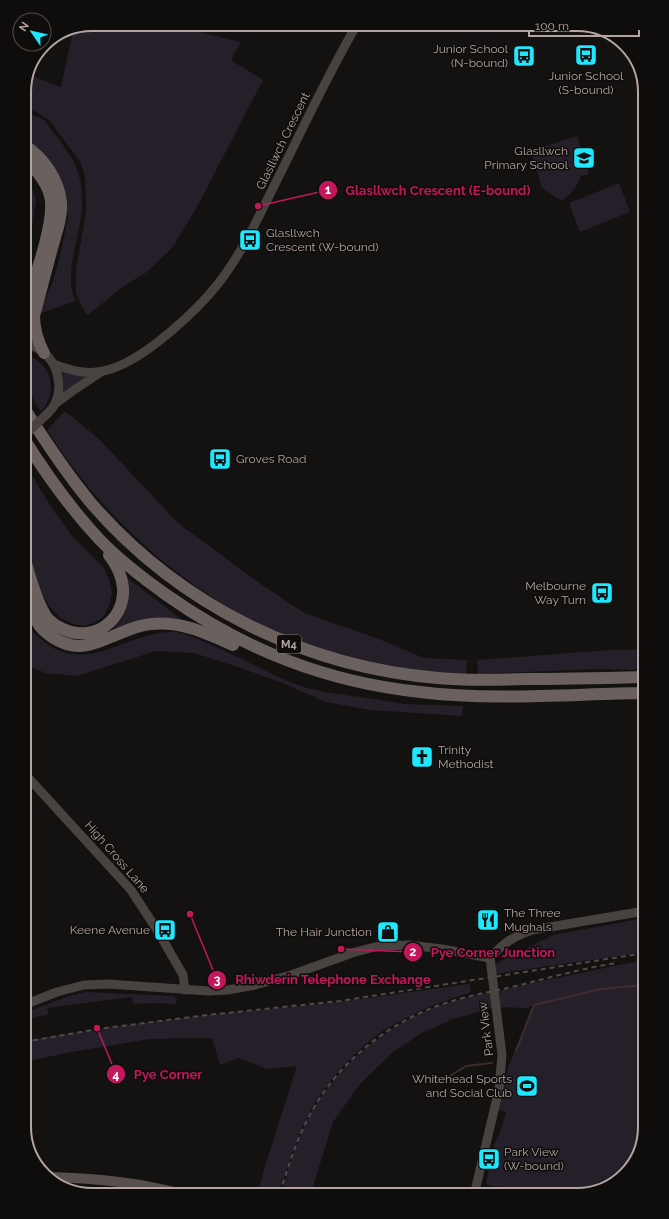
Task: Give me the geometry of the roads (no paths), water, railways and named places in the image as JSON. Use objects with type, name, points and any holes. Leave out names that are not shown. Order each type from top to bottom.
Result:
[{"type":"highway","points":[[31,150],[48,167],[61,202],[59,221],[34,316],[34,331],[38,343],[44,353]]},
{"type":"highway","points":[[31,167],[40,175],[48,190],[51,201],[45,243],[31,289]]},
{"type":"highway","name":"M4","points":[[31,419],[51,452],[79,489],[129,542],[155,566],[179,584],[229,616],[257,630],[316,654],[375,670],[408,675],[474,679],[638,677]]},
{"type":"highway","name":"M4","points":[[31,450],[60,493],[100,540],[126,564],[157,588],[206,621],[232,637],[278,658],[331,676],[389,688],[444,694],[516,696],[638,693]]},
{"type":"highway","name":"M4","points":[[31,577],[41,608],[49,620],[60,628],[69,632],[89,634],[99,631],[108,625],[118,612],[122,603],[123,588],[119,571],[100,540]]},
{"type":"highway","points":[[31,609],[36,622],[55,639],[67,644],[78,646],[89,645],[132,628],[150,624],[165,623],[184,625],[200,630],[282,666],[331,676]]},
{"type":"main road","points":[[57,1177],[127,1183],[152,1188]]},
{"type":"street","name":"Glasllwch Crescent","points":[[55,404],[103,372],[124,363],[154,343],[186,319],[219,283],[239,252],[315,102],[353,31]]},
{"type":"street","points":[[31,346],[44,353],[53,364],[58,378],[59,390],[55,404],[48,414],[31,430]]},
{"type":"street","name":"Glasllwch Crescent","points":[[53,364],[73,372],[103,372]]},
{"type":"street","name":"High Cross Lane","points":[[31,781],[131,890],[159,933],[183,975],[185,990]]},
{"type":"street","points":[[31,1003],[57,992],[84,985],[108,984],[185,990],[228,990],[255,985],[290,975],[355,952],[379,946],[409,944],[490,958],[500,947],[515,936],[532,930],[638,912]]},
{"type":"street","name":"Park View","points":[[476,1188],[499,1088],[502,1055],[490,958]]},
{"type":"waterway","points":[[516,1051],[534,1005],[601,989],[638,986]]},
{"type":"waterway","points":[[445,1079],[466,1066],[492,1063]]},
{"type":"railway","points":[[31,1041],[98,1029],[207,1015],[340,1001],[638,954]]},
{"type":"railway","points":[[282,1188],[302,1131],[323,1093],[336,1076],[351,1061],[367,1046],[384,1034],[402,1022],[449,1002],[579,970],[617,963]]},
{"type":"place","name":"Junior School (S-bound)","points":[[586,55]]},
{"type":"place","name":"Junior School (N-bound)","points":[[524,56]]},
{"type":"place","name":"Glasllwch Primary School","points":[[584,158]]},
{"type":"place","name":"Glasllwch Crescent (E-bound)","points":[[258,206]]},
{"type":"place","name":"Glasllwch Crescent (W-bound)","points":[[250,240]]},
{"type":"place","name":"Groves Road","points":[[220,459]]},
{"type":"place","name":"Melbourne Way Turn","points":[[602,593]]},
{"type":"place","name":"Trinity Methodist","points":[[422,757]]},
{"type":"place","name":"Rhiwderin Telephone Exchange","points":[[190,914]]},
{"type":"place","name":"The Three Mughals","points":[[488,920]]},
{"type":"place","name":"Keene Avenue","points":[[165,930]]},
{"type":"place","name":"The Hair Junction","points":[[388,932]]},
{"type":"place","name":"Pye Corner Junction","points":[[341,949]]},
{"type":"place","name":"Pye Corner","points":[[97,1028]]},
{"type":"place","name":"Whitehead Sports and Social Club","points":[[527,1086]]},
{"type":"place","name":"Park View (W-bound)","points":[[489,1159]]}]
